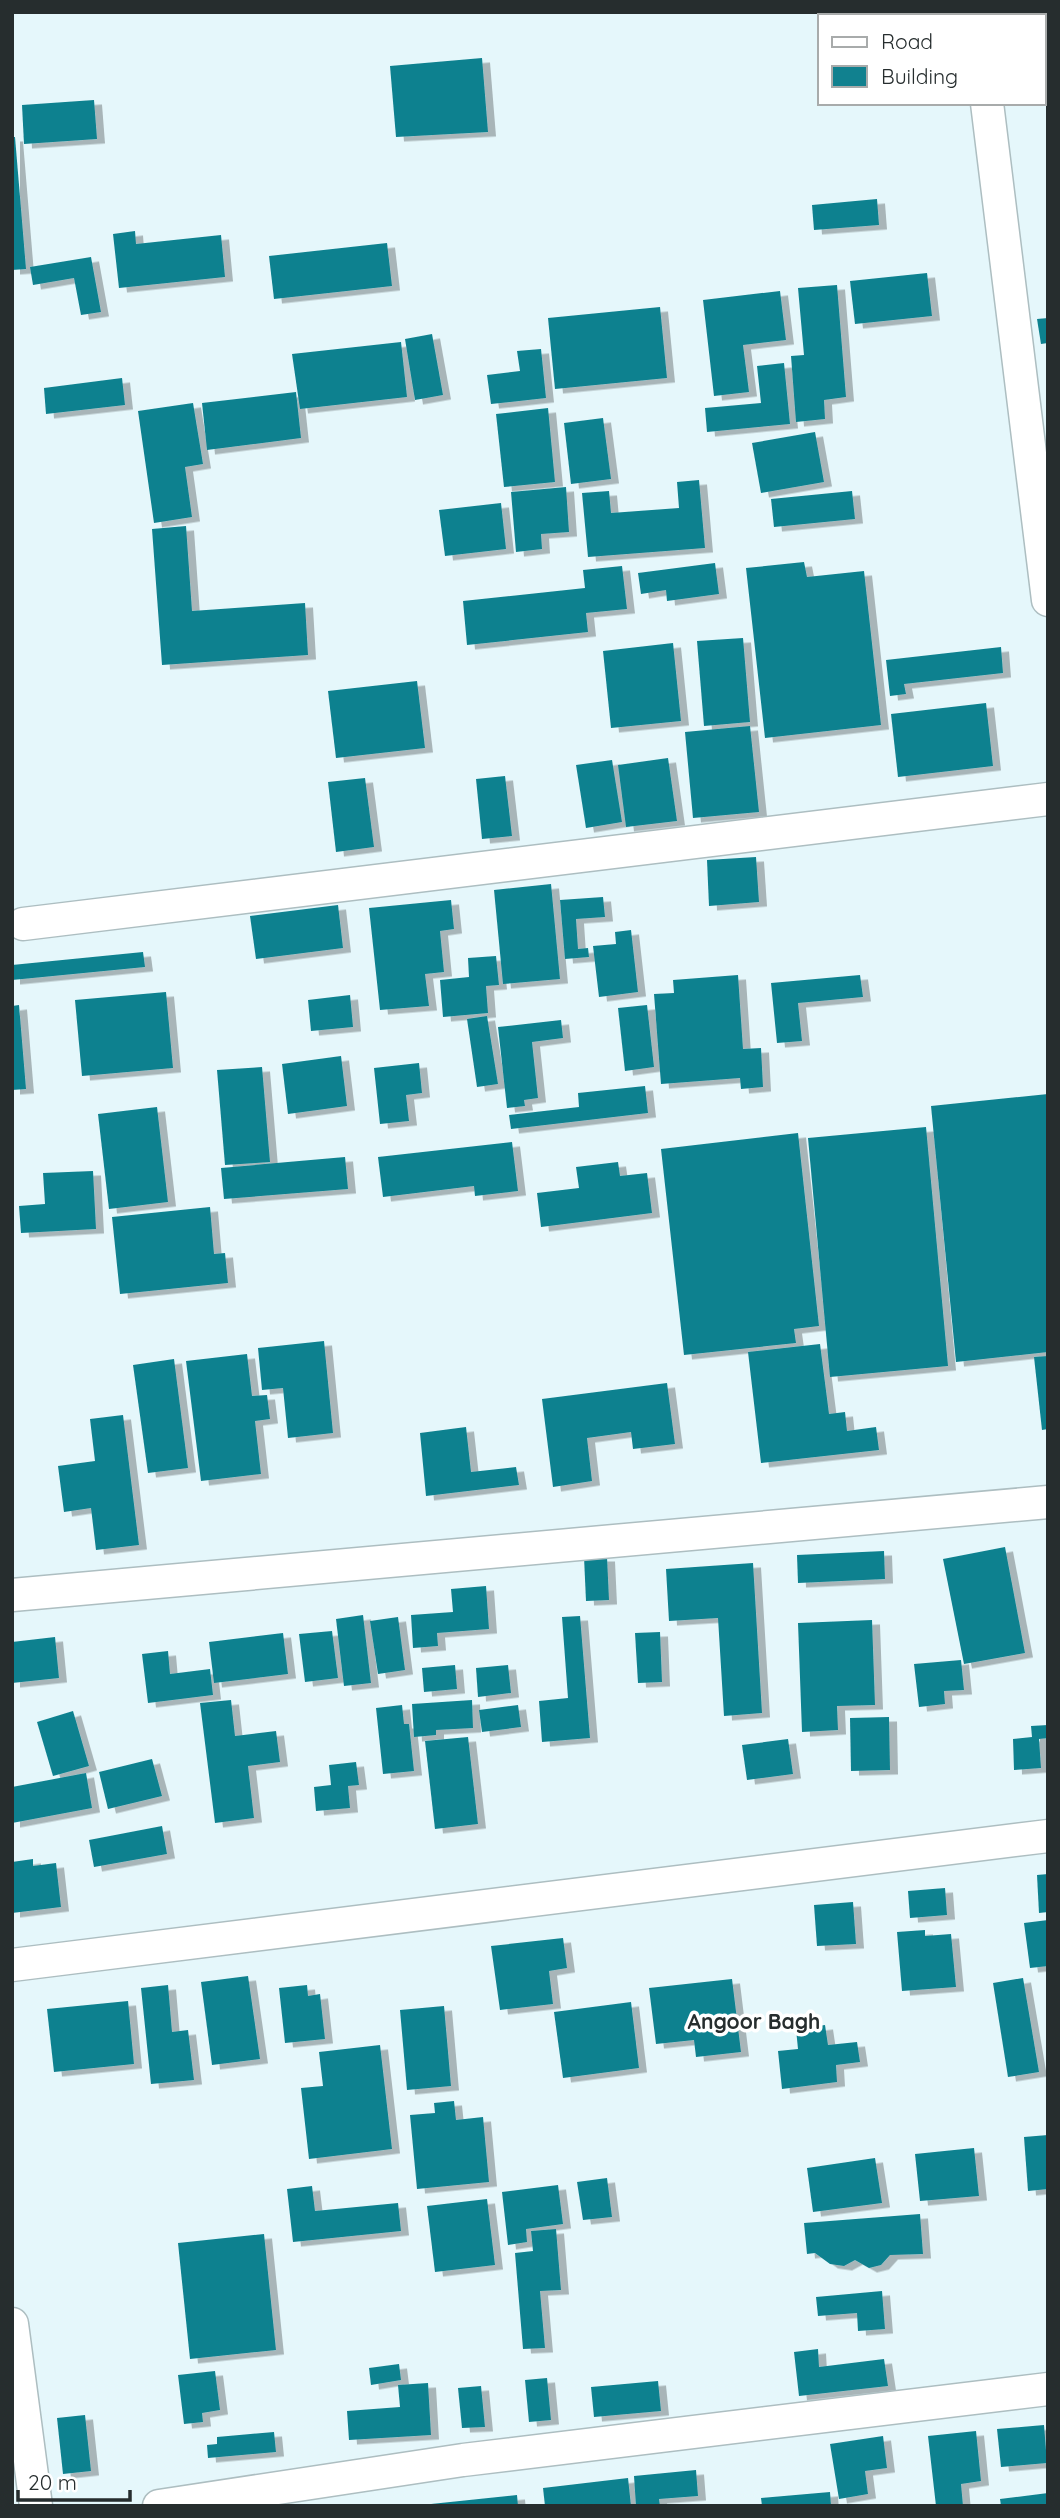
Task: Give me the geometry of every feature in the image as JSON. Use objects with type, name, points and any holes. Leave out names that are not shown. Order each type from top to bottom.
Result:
[{"type":"street","points":[[987,105],[1048,600]]},
{"type":"street","points":[[23,923],[1048,799]]},
{"type":"street","points":[[12,1595],[1048,1502]]},
{"type":"street","points":[[12,1965],[1048,1836]]},
{"type":"street","points":[[12,2324],[36,2506]]},
{"type":"street","points":[[159,2506],[463,2460],[1048,2389]]},
{"type":"building","points":[[482,58],[488,132],[396,137],[390,66]]},
{"type":"building","points":[[94,100],[97,139],[24,144],[22,105]]},
{"type":"building","points":[[12,137],[15,137],[26,269],[12,270]]},
{"type":"building","points":[[877,199],[879,225],[814,230],[812,205]]},
{"type":"building","points":[[135,231],[136,244],[221,235],[225,277],[119,288],[113,234]]},
{"type":"building","points":[[387,243],[392,286],[274,299],[269,256]]},
{"type":"building","points":[[91,257],[101,312],[81,315],[74,278],[33,285],[30,267]]},
{"type":"building","points":[[927,273],[932,316],[855,324],[850,281]]},
{"type":"building","points":[[837,285],[846,397],[824,400],[825,419],[796,422],[791,356],[804,355],[798,288]]},
{"type":"building","points":[[780,291],[786,340],[743,345],[749,392],[714,396],[703,300]]},
{"type":"building","points":[[660,307],[667,378],[555,389],[548,318]]},
{"type":"building","points":[[1048,318],[1048,343],[1041,344],[1037,319]]},
{"type":"building","points":[[432,334],[443,395],[415,400],[405,339]]},
{"type":"building","points":[[401,342],[407,397],[300,409],[292,354]]},
{"type":"building","points":[[541,349],[546,398],[491,404],[487,375],[520,371],[517,351]]},
{"type":"building","points":[[784,363],[790,424],[707,432],[705,408],[761,403],[757,366]]},
{"type":"building","points":[[122,378],[125,405],[46,414],[44,388]]},
{"type":"building","points":[[296,392],[301,438],[207,450],[202,403]]},
{"type":"building","points":[[193,403],[203,464],[185,467],[192,517],[154,523],[138,411]]},
{"type":"building","points":[[548,408],[555,482],[504,487],[496,414]]},
{"type":"building","points":[[603,418],[611,479],[571,484],[564,423]]},
{"type":"building","points":[[815,432],[824,482],[761,493],[752,443]]},
{"type":"building","points":[[699,480],[705,548],[588,557],[582,493],[609,491],[611,513],[679,508],[677,482]]},
{"type":"building","points":[[566,487],[569,532],[541,534],[542,549],[516,552],[511,492]]},
{"type":"building","points":[[852,491],[855,519],[774,527],[771,499]]},
{"type":"building","points":[[501,503],[506,549],[445,556],[439,510]]},
{"type":"building","points":[[186,526],[192,611],[305,603],[308,655],[162,665],[152,529]]},
{"type":"building","points":[[804,562],[807,577],[864,571],[881,725],[765,738],[746,568]]},
{"type":"building","points":[[715,563],[719,594],[667,601],[666,590],[641,594],[638,573]]},
{"type":"building","points":[[622,566],[627,609],[586,613],[588,632],[467,645],[463,601],[585,588],[583,570]]},
{"type":"building","points":[[743,638],[750,722],[704,726],[697,641]]},
{"type":"building","points":[[673,643],[681,721],[611,728],[603,651]]},
{"type":"building","points":[[1001,647],[1003,673],[904,684],[906,694],[890,696],[886,660]]},
{"type":"building","points":[[417,681],[425,748],[336,758],[328,691]]},
{"type":"building","points":[[986,703],[993,766],[898,777],[891,714]]},
{"type":"building","points":[[750,726],[759,812],[693,818],[685,732]]},
{"type":"building","points":[[668,758],[677,821],[626,827],[618,765]]},
{"type":"building","points":[[612,760],[622,822],[586,828],[576,765]]},
{"type":"building","points":[[505,776],[512,836],[482,839],[476,779]]},
{"type":"building","points":[[365,778],[374,847],[336,852],[328,782]]},
{"type":"building","points":[[756,857],[759,902],[709,906],[707,860]]},
{"type":"building","points":[[551,884],[560,979],[503,984],[494,890]]},
{"type":"building","points":[[603,897],[605,917],[576,919],[578,949],[588,948],[589,957],[565,959],[560,900]]},
{"type":"building","points":[[451,900],[454,929],[440,931],[444,972],[425,974],[429,1006],[380,1010],[369,908]]},
{"type":"building","points":[[338,905],[343,948],[256,959],[250,916]]},
{"type":"building","points":[[631,930],[638,992],[599,997],[593,946],[616,944],[615,932]]},
{"type":"building","points":[[143,952],[145,967],[12,980],[12,965]]},
{"type":"building","points":[[496,956],[499,985],[486,986],[488,1013],[443,1017],[440,980],[469,977],[468,958]]},
{"type":"building","points":[[738,975],[743,1049],[761,1048],[763,1087],[741,1089],[740,1078],[661,1084],[654,994],[674,993],[673,980]]},
{"type":"building","points":[[860,975],[863,997],[798,1003],[802,1041],[777,1043],[771,983]]},
{"type":"building","points":[[166,992],[173,1068],[82,1076],[75,1000]]},
{"type":"building","points":[[350,995],[353,1027],[311,1031],[308,1000]]},
{"type":"building","points":[[19,1005],[26,1089],[12,1090],[12,1006]]},
{"type":"building","points":[[647,1005],[654,1067],[625,1071],[618,1008]]},
{"type":"building","points":[[487,1016],[498,1084],[477,1087],[467,1019]]},
{"type":"building","points":[[561,1020],[563,1038],[532,1042],[538,1098],[524,1100],[525,1106],[507,1108],[498,1027]]},
{"type":"building","points":[[341,1056],[347,1106],[288,1114],[282,1064]]},
{"type":"building","points":[[419,1063],[422,1093],[406,1095],[409,1121],[380,1124],[374,1068]]},
{"type":"building","points":[[262,1067],[270,1162],[225,1165],[217,1070]]},
{"type":"building","points":[[645,1086],[648,1113],[511,1129],[509,1115],[579,1107],[578,1093]]},
{"type":"building","points":[[1048,1094],[1048,1352],[956,1362],[931,1106]]},
{"type":"building","points":[[157,1107],[168,1202],[109,1209],[98,1114]]},
{"type":"building","points":[[926,1127],[948,1366],[830,1377],[808,1138]]},
{"type":"building","points":[[798,1133],[819,1326],[794,1329],[796,1343],[684,1355],[661,1149]]},
{"type":"building","points":[[512,1142],[518,1191],[475,1196],[474,1186],[383,1197],[378,1157]]},
{"type":"building","points":[[345,1157],[348,1189],[224,1199],[221,1168]]},
{"type":"building","points":[[618,1162],[620,1176],[647,1173],[652,1213],[541,1227],[537,1193],[579,1188],[576,1167]]},
{"type":"building","points":[[93,1171],[96,1229],[21,1233],[19,1206],[45,1204],[43,1173]]},
{"type":"building","points":[[210,1207],[214,1254],[225,1253],[228,1283],[120,1294],[112,1217]]},
{"type":"building","points":[[324,1341],[333,1433],[288,1438],[283,1388],[262,1390],[258,1348]]},
{"type":"building","points":[[820,1344],[829,1414],[845,1412],[847,1431],[876,1427],[879,1450],[761,1463],[748,1352]]},
{"type":"building","points":[[247,1354],[252,1396],[267,1395],[270,1419],[255,1421],[261,1474],[201,1481],[186,1361]]},
{"type":"building","points":[[1048,1356],[1048,1429],[1042,1430],[1034,1357]]},
{"type":"building","points":[[174,1359],[188,1468],[148,1473],[133,1365]]},
{"type":"building","points":[[667,1383],[675,1444],[633,1449],[631,1432],[587,1438],[592,1481],[553,1487],[542,1399]]},
{"type":"building","points":[[123,1415],[139,1545],[96,1550],[91,1508],[64,1512],[58,1466],[95,1461],[90,1419]]},
{"type":"building","points":[[466,1427],[471,1472],[516,1467],[519,1485],[426,1496],[420,1433]]},
{"type":"building","points":[[1005,1547],[1025,1653],[964,1664],[943,1559]]},
{"type":"building","points":[[884,1551],[885,1579],[798,1583],[797,1555]]},
{"type":"building","points":[[584,1557],[607,1557],[609,1600],[586,1601]]},
{"type":"building","points":[[753,1563],[762,1713],[724,1716],[718,1618],[669,1621],[666,1569]]},
{"type":"building","points":[[486,1586],[489,1629],[437,1633],[438,1646],[413,1648],[411,1615],[453,1612],[451,1589]]},
{"type":"building","points":[[363,1615],[371,1683],[344,1686],[336,1619]]},
{"type":"building","points":[[580,1616],[590,1738],[542,1742],[539,1701],[568,1698],[562,1617]]},
{"type":"building","points":[[398,1617],[405,1670],[378,1674],[370,1621]]},
{"type":"building","points":[[872,1620],[875,1705],[837,1706],[838,1730],[802,1732],[798,1623]]},
{"type":"building","points":[[332,1631],[338,1678],[305,1682],[299,1634]]},
{"type":"building","points":[[660,1632],[662,1682],[638,1683],[635,1633]]},
{"type":"building","points":[[283,1633],[288,1674],[214,1683],[209,1642]]},
{"type":"building","points":[[55,1637],[59,1678],[12,1683],[12,1642]]},
{"type":"building","points":[[168,1651],[170,1674],[210,1669],[213,1695],[148,1703],[142,1654]]},
{"type":"building","points":[[961,1660],[964,1690],[944,1691],[945,1704],[919,1707],[914,1664]]},
{"type":"building","points":[[455,1665],[457,1689],[424,1692],[422,1668]]},
{"type":"building","points":[[508,1665],[511,1693],[478,1697],[476,1668]]},
{"type":"building","points":[[231,1700],[235,1736],[276,1731],[280,1762],[248,1766],[254,1818],[215,1823],[200,1703]]},
{"type":"building","points":[[472,1700],[473,1728],[436,1730],[436,1735],[414,1737],[412,1704]]},
{"type":"building","points":[[402,1705],[404,1724],[409,1724],[414,1771],[383,1774],[376,1708]]},
{"type":"building","points":[[518,1705],[521,1727],[482,1732],[479,1710]]},
{"type":"building","points":[[73,1711],[89,1766],[53,1776],[37,1722]]},
{"type":"building","points":[[889,1717],[890,1770],[851,1771],[850,1718]]},
{"type":"building","points":[[1048,1725],[1048,1738],[1039,1739],[1041,1768],[1014,1770],[1013,1739],[1032,1737],[1031,1726]]},
{"type":"building","points":[[468,1737],[478,1824],[435,1829],[425,1741]]},
{"type":"building","points":[[788,1739],[793,1774],[747,1780],[742,1745]]},
{"type":"building","points":[[152,1759],[162,1796],[108,1809],[99,1772]]},
{"type":"building","points":[[356,1762],[359,1785],[348,1786],[350,1808],[316,1811],[314,1787],[331,1785],[329,1765]]},
{"type":"building","points":[[86,1773],[92,1808],[12,1823],[12,1787]]},
{"type":"building","points":[[162,1826],[167,1854],[94,1867],[89,1840]]},
{"type":"building","points":[[33,1859],[33,1866],[56,1863],[61,1907],[12,1913],[12,1862]]},
{"type":"building","points":[[1048,1874],[1048,1912],[1039,1913],[1037,1875]]},
{"type":"building","points":[[945,1888],[947,1915],[910,1918],[908,1891]]},
{"type":"building","points":[[853,1902],[856,1944],[817,1946],[814,1905]]},
{"type":"building","points":[[1048,1920],[1048,1966],[1030,1968],[1024,1923]]},
{"type":"building","points":[[925,1930],[925,1936],[951,1934],[956,1987],[902,1991],[897,1932]]},
{"type":"building","points":[[563,1938],[567,1968],[549,1971],[553,2004],[500,2010],[491,1946]]},
{"type":"building","points":[[248,1976],[260,2059],[212,2065],[201,1982]]},
{"type":"building","points":[[1023,1978],[1039,2072],[1008,2077],[993,1983]]},
{"type":"building","points":[[732,1979],[741,2052],[696,2057],[694,2040],[656,2044],[649,1988]]},
{"type":"building","points":[[168,1985],[172,2032],[188,2030],[194,2080],[151,2084],[141,1988]]},
{"type":"building","points":[[307,1985],[308,1996],[320,1994],[325,2039],[285,2043],[279,1988]]},
{"type":"building","points":[[128,2001],[134,2064],[54,2072],[47,2009]]},
{"type":"building","points":[[631,2002],[639,2068],[563,2078],[554,2012]]},
{"type":"building","points":[[444,2006],[451,2086],[407,2090],[400,2010]]},
{"type":"building","points":[[825,2025],[828,2045],[857,2042],[860,2062],[836,2065],[837,2082],[782,2089],[778,2051],[798,2049],[796,2029]]},
{"type":"building","points":[[380,2045],[392,2149],[309,2159],[301,2088],[323,2086],[319,2052]]},
{"type":"building","points":[[454,2101],[456,2120],[483,2117],[489,2182],[417,2189],[410,2115],[435,2113],[434,2103]]},
{"type":"building","points":[[1048,2135],[1048,2189],[1028,2191],[1024,2137]]},
{"type":"building","points":[[974,2148],[979,2196],[920,2201],[915,2154]]},
{"type":"building","points":[[875,2158],[882,2203],[813,2212],[807,2168]]},
{"type":"building","points":[[607,2178],[612,2217],[583,2220],[577,2182]]},
{"type":"building","points":[[558,2185],[563,2224],[526,2229],[527,2242],[508,2245],[502,2192]]},
{"type":"building","points":[[312,2186],[315,2211],[398,2203],[401,2231],[293,2242],[287,2189]]},
{"type":"building","points":[[487,2199],[495,2265],[435,2272],[427,2206]]},
{"type":"building","points":[[920,2214],[923,2254],[890,2255],[881,2265],[869,2268],[855,2260],[844,2266],[830,2264],[815,2253],[807,2254],[804,2223]]},
{"type":"building","points":[[556,2229],[561,2290],[540,2291],[545,2348],[523,2349],[515,2253],[533,2251],[531,2231]]},
{"type":"building","points":[[264,2234],[276,2350],[190,2359],[178,2243]]},
{"type":"building","points":[[882,2291],[885,2329],[858,2331],[857,2313],[818,2316],[816,2297]]},
{"type":"building","points":[[818,2349],[819,2367],[884,2359],[888,2386],[799,2396],[794,2352]]},
{"type":"building","points":[[399,2364],[401,2380],[371,2385],[369,2368]]},
{"type":"building","points":[[215,2371],[220,2410],[202,2413],[203,2422],[184,2424],[178,2375]]},
{"type":"building","points":[[547,2378],[551,2420],[529,2422],[525,2380]]},
{"type":"building","points":[[658,2381],[661,2411],[594,2417],[591,2387]]},
{"type":"building","points":[[428,2383],[431,2435],[349,2440],[347,2411],[400,2407],[398,2385]]},
{"type":"building","points":[[481,2386],[485,2427],[462,2428],[458,2388]]},
{"type":"building","points":[[85,2415],[91,2471],[63,2474],[57,2418]]},
{"type":"building","points":[[1044,2425],[1047,2463],[1001,2467],[997,2429]]},
{"type":"building","points":[[976,2431],[981,2481],[961,2484],[963,2506],[936,2506],[928,2436]]},
{"type":"building","points":[[274,2432],[276,2452],[208,2458],[207,2445],[217,2444],[217,2437]]},
{"type":"building","points":[[883,2436],[887,2468],[865,2471],[868,2494],[839,2499],[830,2444]]},
{"type":"building","points":[[696,2470],[698,2496],[659,2499],[660,2506],[636,2506],[634,2476]]},
{"type":"building","points":[[628,2478],[631,2506],[545,2506],[543,2488]]},
{"type":"building","points":[[830,2492],[831,2506],[762,2506],[761,2498]]},
{"type":"building","points":[[1048,2493],[1048,2506],[1001,2506],[1000,2499]]},
{"type":"building","points":[[517,2495],[518,2506],[431,2506],[431,2504]]},
{"type":"district","name":"Angoor Bagh","points":[[754,2021]]}]
